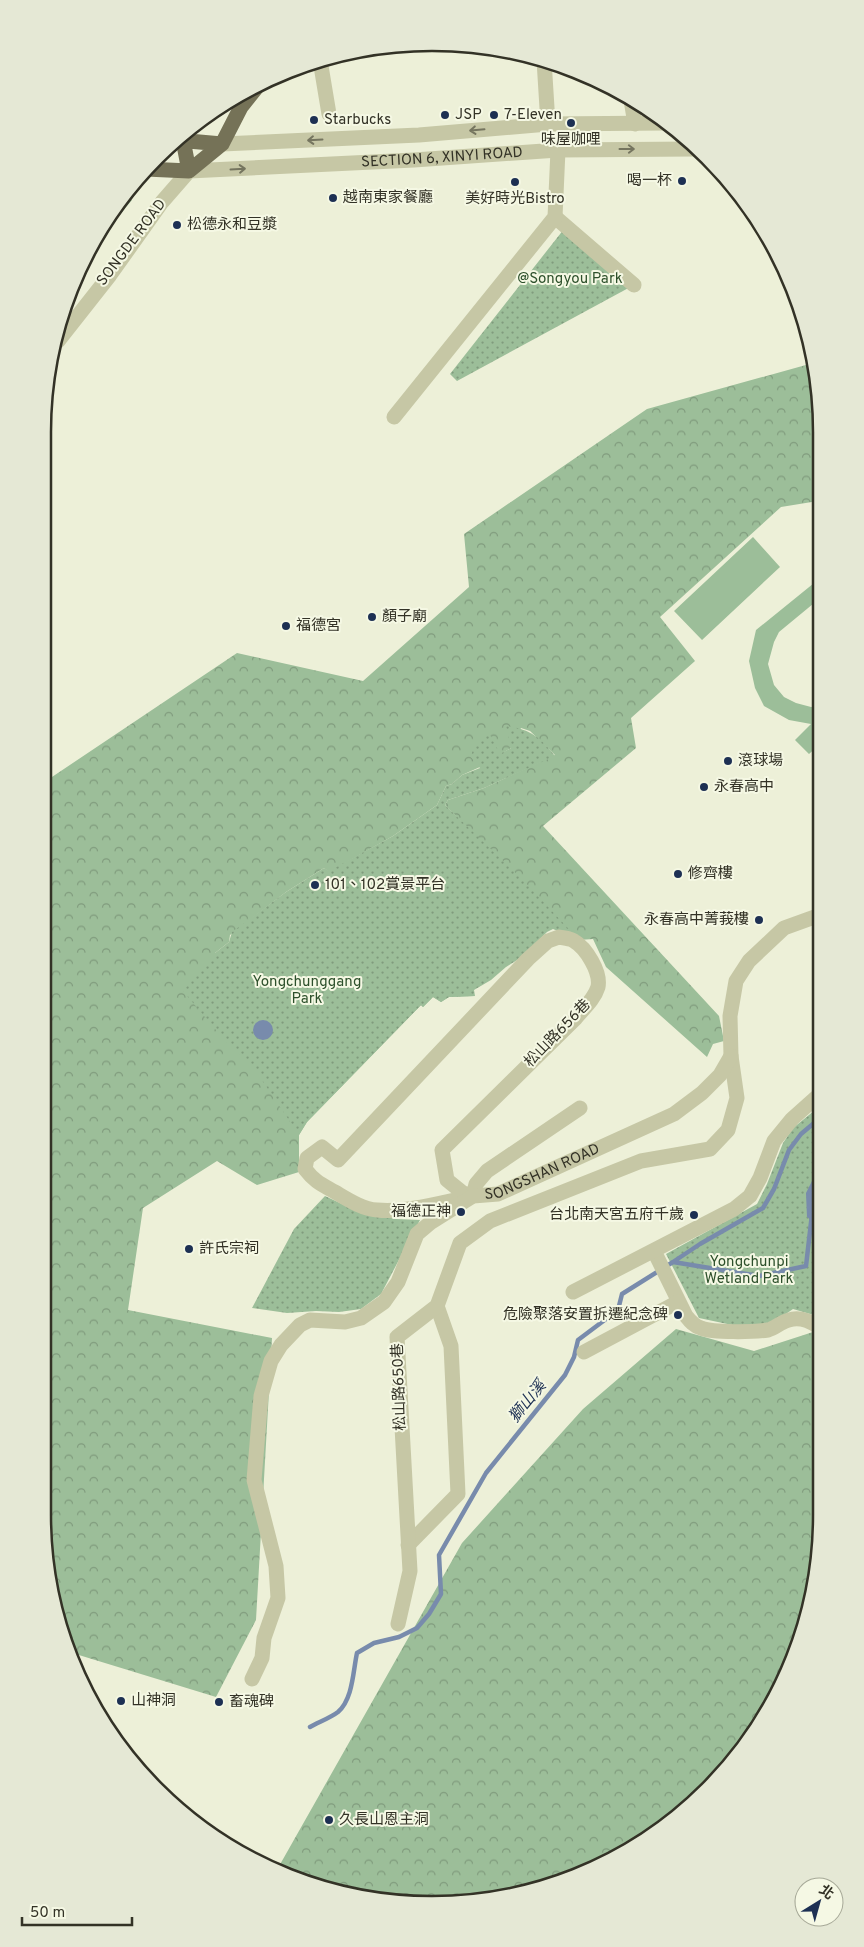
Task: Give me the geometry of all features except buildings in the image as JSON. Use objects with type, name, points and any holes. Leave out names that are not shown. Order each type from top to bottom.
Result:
[{"type":"main road","name":"SONGDE ROAD","points":[[189,171],[222,144],[248,99]]},
{"type":"main road","points":[[187,141],[222,144]]},
{"type":"main road","points":[[157,170],[189,171],[182,145]]},
{"type":"street","points":[[321,68],[329,114]]},
{"type":"street","points":[[545,68],[548,124]]},
{"type":"street","points":[[633,109],[635,124]]},
{"type":"street","name":"SECTION 6, XINYI ROAD","points":[[222,144],[419,136],[548,124],[655,123]]},
{"type":"street","name":"SECTION 6, XINYI ROAD","points":[[189,171],[414,160],[558,150],[686,149]]},
{"type":"street","points":[[394,416],[555,217],[558,150]]},
{"type":"street","name":"SONGDE ROAD","points":[[64,334],[110,275],[162,202],[189,171]]},
{"type":"street","points":[[555,217],[634,285]]},
{"type":"street","points":[[408,1544],[458,1494],[451,1346],[437,1306],[460,1243],[490,1222],[642,1160],[710,1149],[728,1130],[736,1098],[731,1056],[730,1016],[736,981],[748,960],[784,928],[813,918]]},
{"type":"street","name":"松山路656巷","points":[[447,1180],[442,1150],[575,1019],[592,999],[598,986],[595,967],[587,953],[573,940],[559,937],[548,941],[528,959],[338,1160],[322,1147],[307,1158],[305,1169],[322,1186],[347,1200],[376,1210],[408,1208],[472,1196]]},
{"type":"street","name":"SONGSHAN ROAD","points":[[252,1679],[262,1658],[264,1638],[278,1598],[276,1566],[254,1480],[261,1396],[271,1362],[281,1345],[300,1324],[310,1320],[345,1322],[361,1318],[384,1302],[398,1282],[417,1234],[472,1196],[498,1194],[674,1114],[702,1093],[720,1075],[731,1056]]},
{"type":"street","points":[[573,1292],[654,1251],[704,1230],[734,1209],[750,1196],[760,1178],[774,1141],[792,1119],[813,1100]]},
{"type":"street","points":[[447,1180],[463,1193],[472,1196],[476,1184],[486,1171],[580,1108]]},
{"type":"street","points":[[439,1218],[445,1201],[447,1180]]},
{"type":"street","points":[[654,1251],[678,1302],[693,1324],[701,1328],[757,1331],[771,1329],[789,1320],[800,1319],[813,1324]]},
{"type":"street","points":[[584,1352],[678,1302]]},
{"type":"street","name":"松山路650巷","points":[[398,1624],[410,1571],[397,1337],[437,1306]]},
{"type":"green space","points":[[130,200],[132,200],[117,218]]},
{"type":"green space","name":"@Songyou Park","points":[[564,229],[634,285],[457,381],[450,374]]},
{"type":"green space","points":[[806,365],[812,407],[813,502],[781,507],[660,617],[695,661],[631,718],[636,748],[543,826],[719,1016],[724,1041],[713,1044],[707,1057],[606,967],[593,939],[579,940],[445,805],[448,800],[484,788],[555,755],[530,731],[521,728],[511,748],[446,786],[437,805],[393,836],[329,872],[324,868],[286,892],[230,935],[229,942],[215,953],[409,995],[475,996],[449,997],[441,1002],[433,997],[423,1007],[421,1005],[307,1122],[299,1135],[299,1172],[257,1185],[217,1161],[143,1208],[128,1310],[272,1338],[256,1620],[216,1697],[78,1655],[64,1614],[59,1589],[52,1540],[51,1515],[51,778],[237,653],[363,681],[469,587],[464,534],[647,409]]},
{"type":"green space","points":[[753,537],[780,567],[702,640],[674,611]]},
{"type":"green space","points":[[813,584],[813,604],[779,632],[768,664],[774,685],[784,697],[796,703],[813,707],[813,750],[809,754],[795,740],[811,724],[789,720],[764,706],[755,688],[749,661],[756,630]]},
{"type":"green space","name":"Yongchunggang Park","points":[[506,726],[522,729],[534,735],[555,756],[484,788],[448,800],[445,805],[523,880],[579,940],[553,929],[547,932],[522,957],[474,990],[475,996],[449,997],[441,1002],[433,997],[423,1007],[421,1005],[307,1122],[299,1135],[253,1067],[226,1042],[183,991],[215,953],[229,942],[232,932],[286,892],[324,868],[329,871],[393,836],[437,805],[446,786],[452,784],[462,775],[480,768],[471,757],[475,745],[482,737],[489,733],[500,754],[511,748]]},
{"type":"green space","name":"Yongchunpi Wetland Park","points":[[813,1112],[813,1315],[793,1309],[770,1325],[751,1329],[699,1318],[666,1254],[757,1204],[783,1143],[793,1128]]},
{"type":"green space","points":[[325,1196],[355,1210],[396,1219],[420,1220],[381,1294],[361,1309],[339,1312],[287,1313],[252,1308],[294,1229]]},
{"type":"green space","points":[[676,1329],[754,1351],[813,1332],[813,1515],[809,1565],[800,1614],[793,1637],[784,1661],[749,1727],[701,1784],[644,1832],[578,1867],[531,1883],[457,1895],[407,1895],[333,1883],[280,1864],[462,1543],[583,1409]]},
{"type":"water","points":[[263,1020],[270,1023],[273,1030],[270,1037],[263,1040],[256,1037],[253,1030],[256,1023]]},
{"type":"water","points":[[813,1179],[813,1222],[807,1217],[806,1193]]},
{"type":"waterway","points":[[673,1262],[700,1244],[763,1208],[774,1189],[789,1150],[801,1134],[813,1124]]},
{"type":"waterway","name":"獅山溪","points":[[310,1727],[338,1712],[347,1700],[357,1653],[374,1643],[399,1637],[417,1628],[429,1614],[441,1594],[439,1555],[486,1473],[565,1375],[574,1357],[578,1340],[618,1310],[622,1294],[673,1262],[759,1276],[806,1266],[812,1214]]},
{"type":"place","name":"JSP","points":[[445,115]]},
{"type":"place","name":"7-Eleven","points":[[494,115]]},
{"type":"place","name":"Starbucks","points":[[314,120]]},
{"type":"place","name":"味屋咖哩","points":[[571,123]]},
{"type":"place","name":"喝一杯","points":[[682,181]]},
{"type":"place","name":"美好時光Bistro","points":[[515,182]]},
{"type":"place","name":"越南東家餐廳","points":[[333,198]]},
{"type":"place","name":"松德永和豆漿","points":[[177,225]]},
{"type":"place","name":"顏子廟","points":[[372,617]]},
{"type":"place","name":"福德宮","points":[[286,626]]},
{"type":"place","name":"滾球場","points":[[728,761]]},
{"type":"place","name":"永春高中","points":[[704,787]]},
{"type":"place","name":"修齊樓","points":[[678,874]]},
{"type":"place","name":"101、102賞景平台","points":[[315,885]]},
{"type":"place","name":"永春高中菁莪樓","points":[[759,920]]},
{"type":"place","name":"福德正神","points":[[461,1212]]},
{"type":"place","name":"台北南天宮五府千歲","points":[[694,1215]]},
{"type":"place","name":"許氏宗祠","points":[[189,1249]]},
{"type":"place","name":"危險聚落安置拆遷紀念碑","points":[[678,1315]]},
{"type":"place","name":"山神洞","points":[[121,1701]]},
{"type":"place","name":"畜魂碑","points":[[219,1702]]},
{"type":"place","name":"久長山恩主洞","points":[[329,1820]]}]
